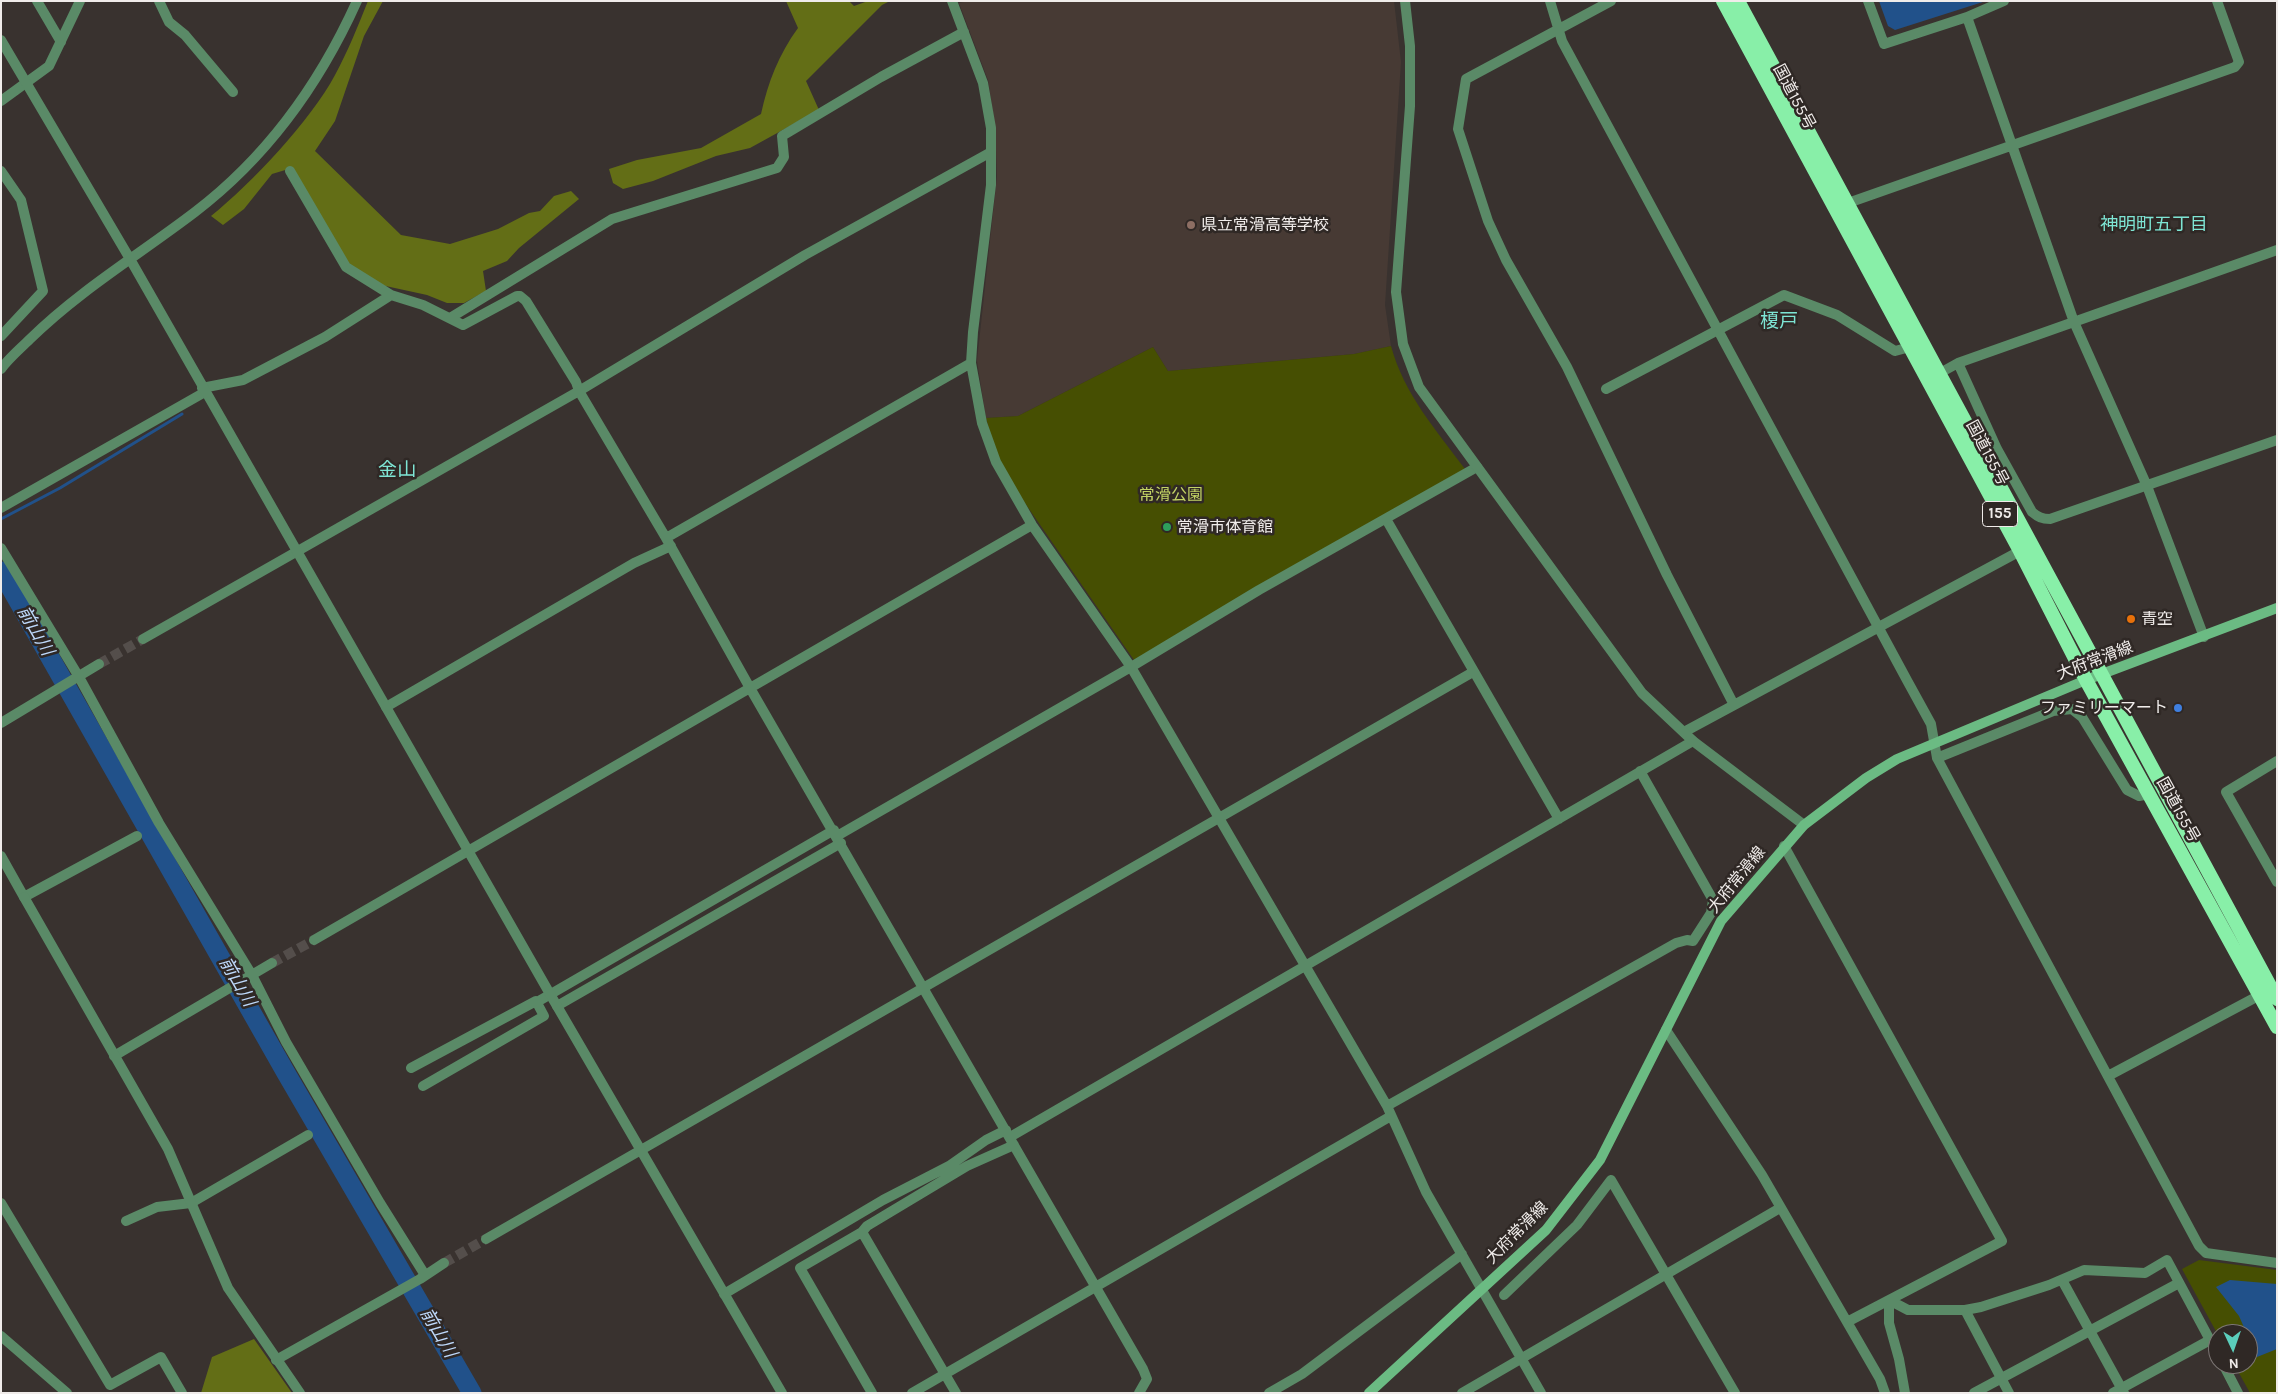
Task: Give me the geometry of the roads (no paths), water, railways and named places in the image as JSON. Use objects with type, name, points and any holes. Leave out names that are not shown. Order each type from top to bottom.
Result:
[{"type":"highway","name":"国道155号","points":[[1723,1],[2020,551],[2086,680],[2277,1027]]},
{"type":"highway","name":"国道155号","points":[[1738,1],[2277,999]]},
{"type":"main road","name":"大府常滑線","points":[[1369,1393],[1546,1230],[1600,1160],[1721,921],[1804,825],[1866,778],[1897,759],[2086,680],[2277,608]]},
{"type":"street","points":[[37,1],[61,42]]},
{"type":"street","points":[[1,101],[48,66],[80,1]]},
{"type":"street","points":[[159,1],[169,22],[185,35],[233,92]]},
{"type":"street","points":[[1,369],[41,328],[81,293],[196,212],[233,180],[267,146],[321,73],[357,1]]},
{"type":"street","points":[[952,1],[983,84],[990,128],[991,185],[971,363],[982,423],[996,462],[1032,525],[1131,667],[1219,817],[1386,1106],[1426,1192],[1462,1254],[1480,1291],[1541,1393]]},
{"type":"street","points":[[1405,1],[1410,46],[1410,106],[1396,292],[1400,334],[1406,356],[1419,387],[1642,693],[1693,741],[1804,825]]},
{"type":"street","points":[[1550,1],[1558,30],[1931,724],[1937,758],[2199,1246],[2206,1254],[2277,1263]]},
{"type":"street","points":[[1610,1],[1466,79],[1458,129],[1488,221],[1506,260],[1567,366],[1667,575],[1734,705]]},
{"type":"street","points":[[1868,1],[1884,44],[1967,17],[2004,1]]},
{"type":"street","points":[[1848,203],[2234,67],[2239,62],[2217,1]]},
{"type":"street","points":[[1967,17],[2074,322],[2147,486],[2204,637]]},
{"type":"street","points":[[450,318],[612,219],[777,168],[784,157],[782,136],[881,77],[964,32]]},
{"type":"street","points":[[1,40],[130,259],[550,994],[782,1393]]},
{"type":"street","points":[[143,639],[579,391],[805,255],[991,152]]},
{"type":"street","points":[[1,171],[21,200],[43,291],[1,336]]},
{"type":"street","points":[[290,171],[346,267],[392,295],[406,298],[460,324],[466,325],[520,296],[526,301],[571,374],[579,391],[668,542],[750,688],[1096,1287],[1147,1379],[1139,1393]]},
{"type":"street","points":[[1940,373],[1958,363],[2277,250]]},
{"type":"street","points":[[1,508],[204,390],[243,380],[325,337],[392,295]]},
{"type":"street","points":[[1606,389],[1784,295],[1837,314],[1895,351],[1910,347]]},
{"type":"street","points":[[386,707],[634,563],[971,363]]},
{"type":"street","points":[[1958,363],[1997,449],[2032,512],[2038,517],[2050,519],[2277,440]]},
{"type":"street","points":[[411,1068],[537,1002],[837,836],[1131,667],[1259,590],[1477,467]]},
{"type":"street","points":[[1386,518],[1559,819]]},
{"type":"street","points":[[314,940],[1032,525]]},
{"type":"street","points":[[1,548],[423,1277]]},
{"type":"street","points":[[1684,732],[2020,551]]},
{"type":"street","points":[[1,723],[99,664]]},
{"type":"street","points":[[486,1239],[922,986],[1473,672]]},
{"type":"street","points":[[1937,758],[2053,711],[2072,708],[2082,717],[2126,790],[2139,796],[2149,794]]},
{"type":"street","points":[[872,1393],[800,1268],[862,1232],[867,1226],[1010,1137],[1693,741]]},
{"type":"street","points":[[2277,761],[2226,792],[2277,882]]},
{"type":"street","points":[[1386,1106],[1676,943],[1688,940],[1693,941],[1711,913],[1712,900],[1640,772]]},
{"type":"street","points":[[24,897],[137,836]]},
{"type":"street","points":[[557,1006],[837,836]]},
{"type":"street","points":[[1784,846],[2002,1241],[1847,1322]]},
{"type":"street","points":[[1,856],[168,1149],[228,1288],[300,1393]]},
{"type":"street","points":[[114,1056],[272,963]]},
{"type":"street","points":[[2108,1076],[2260,996]]},
{"type":"street","points":[[423,1086],[544,1016],[537,1002]]},
{"type":"street","points":[[1666,1030],[1762,1175],[1880,1378],[1885,1393]]},
{"type":"street","points":[[912,1393],[1391,1116]]},
{"type":"street","points":[[126,1221],[157,1207],[191,1203],[308,1135]]},
{"type":"street","points":[[724,1294],[883,1200],[949,1166],[986,1140],[1010,1137]]},
{"type":"street","points":[[1504,1295],[1566,1236],[1611,1180],[1735,1393]]},
{"type":"street","points":[[1,1203],[110,1386],[161,1357],[182,1393]]},
{"type":"street","points":[[1462,1393],[1780,1208]]},
{"type":"street","points":[[862,1232],[956,1393]]},
{"type":"street","points":[[1269,1393],[1302,1374],[1462,1254]]},
{"type":"street","points":[[1889,1300],[1908,1310],[1964,1310],[1981,1307],[2062,1280],[2084,1270],[2145,1272],[2167,1260],[2208,1336]]},
{"type":"street","points":[[276,1360],[423,1277],[444,1263]]},
{"type":"street","points":[[2062,1280],[2090,1330],[2120,1391],[2208,1341]]},
{"type":"street","points":[[1974,1393],[2179,1283]]},
{"type":"street","points":[[1889,1300],[1889,1323],[1899,1359],[1905,1393]]},
{"type":"street","points":[[1964,1310],[2009,1393]]},
{"type":"street","points":[[1,1336],[67,1393]]},
{"type":"street","points":[[2228,1374],[2238,1393]]},
{"type":"water","points":[[1879,1],[1986,1],[1895,30],[1888,26]]},
{"type":"water","points":[[2230,1280],[2277,1284],[2277,1349],[2258,1357],[2258,1324],[2243,1324],[2239,1316],[2216,1287]]},
{"type":"waterway","points":[[1,519],[60,488],[182,414]]},
{"type":"waterway","name":"前山川","points":[[1,571],[286,1073],[472,1393]]},
{"type":"tunnel","points":[[99,664],[143,639]]},
{"type":"tunnel","points":[[272,963],[314,940]]},
{"type":"tunnel","points":[[444,1263],[486,1239]]},
{"type":"place","name":"県立常滑高等学校","points":[[1191,225]]},
{"type":"place","name":"常滑市体育館","points":[[1167,527]]},
{"type":"place","name":"青空","points":[[2131,619]]},
{"type":"place","name":"ファミリーマート","points":[[2178,708]]},
{"type":"district","name":"神明町五丁目","points":[[2154,225]]},
{"type":"district","name":"榎戸","points":[[1779,322]]},
{"type":"district","name":"金山","points":[[397,471]]},
{"type":"park label","name":"常滑公園","points":[[1171,495]]}]
